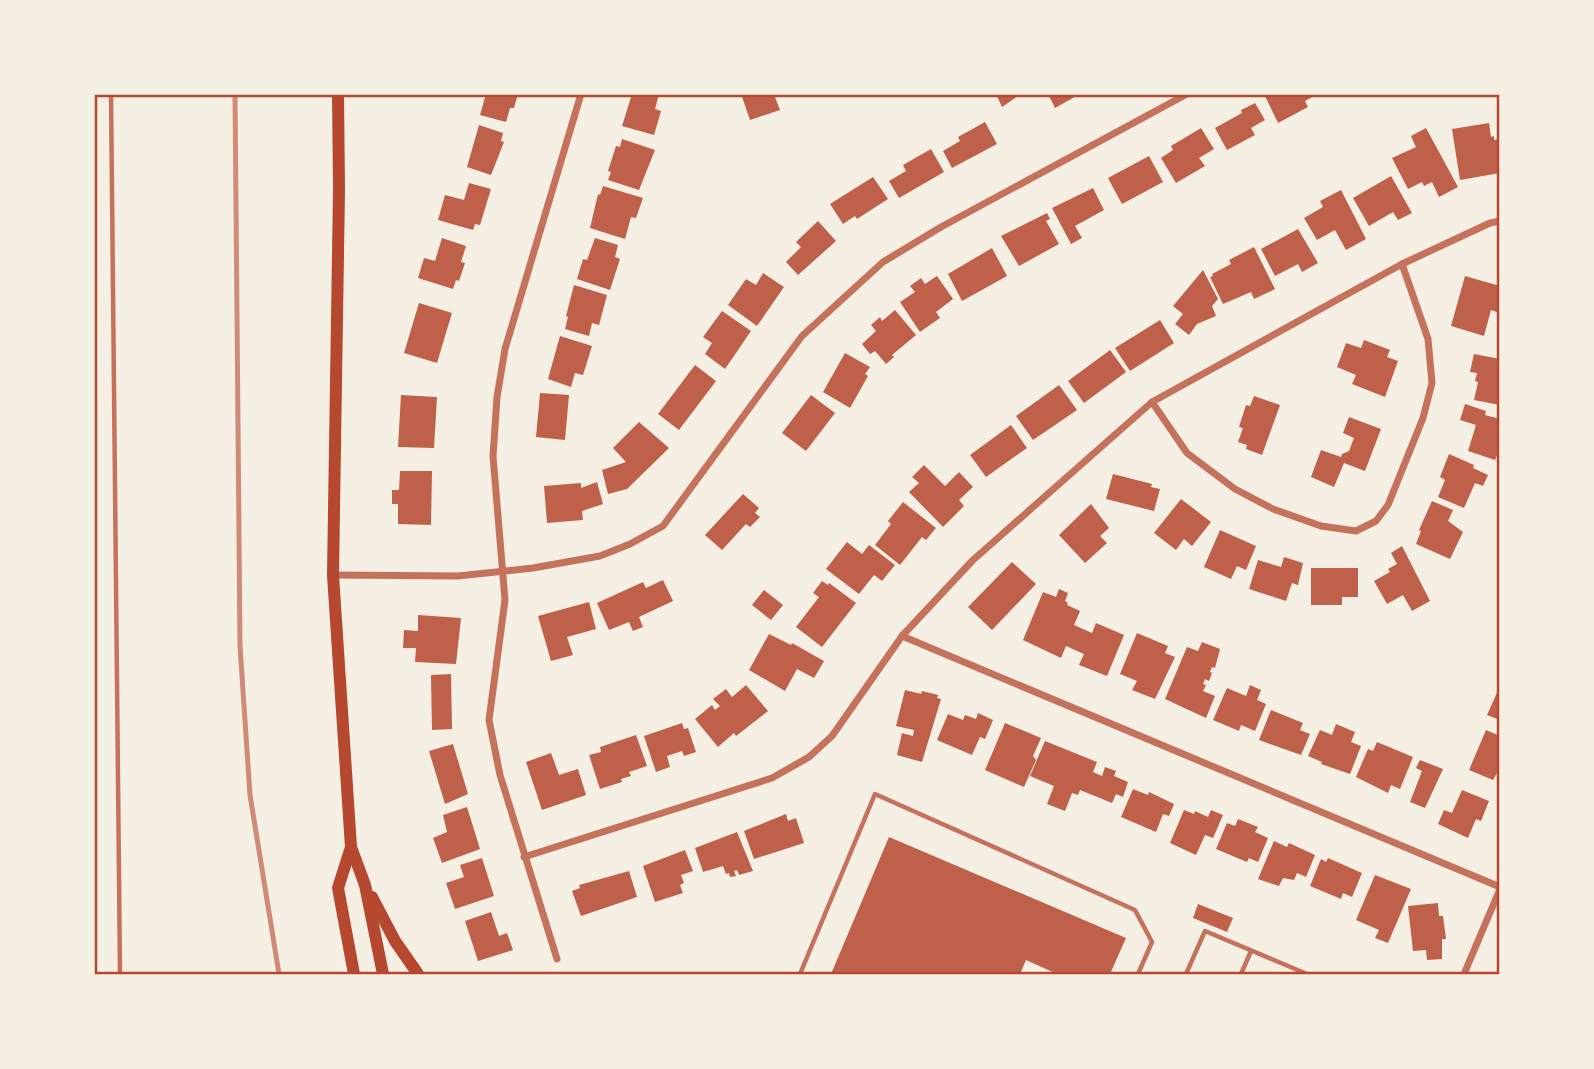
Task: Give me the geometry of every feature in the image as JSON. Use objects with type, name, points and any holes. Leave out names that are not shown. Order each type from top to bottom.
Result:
[{"type":"main road","points":[[338,94],[333,575],[351,847],[365,885],[395,941],[418,975]]},
{"type":"main road","points":[[351,847],[338,888],[355,975]]},
{"type":"main road","points":[[365,885],[383,975]]},
{"type":"street","points":[[557,958],[500,775],[489,720],[505,600],[493,456],[497,397],[505,349],[582,94]]},
{"type":"street","points":[[333,575],[458,576],[501,571],[600,556],[663,526],[802,336],[883,262],[941,227],[1187,94]]},
{"type":"street","points":[[524,857],[772,778],[810,757],[832,736],[902,636],[972,560],[1152,402],[1402,264],[1500,221]]},
{"type":"street","points":[[1152,402],[1187,453],[1235,489],[1273,509],[1321,526],[1356,531],[1377,520],[1388,505],[1423,418],[1432,383],[1429,339],[1402,264]]},
{"type":"street","points":[[902,636],[1500,888],[1464,975]]},
{"type":"lane","points":[[111,94],[120,975]]},
{"type":"lane","points":[[800,975],[875,794],[1135,909],[1152,942],[1138,975]]},
{"type":"lane","points":[[1186,975],[1205,931],[1307,975]]},
{"type":"lane","points":[[1241,975],[1251,951]]},
{"type":"building","points":[[486,94],[518,94],[506,122],[480,115]]},
{"type":"building","points":[[632,94],[659,94],[655,109],[661,111],[654,135],[622,126]]},
{"type":"building","points":[[741,94],[780,94],[775,97],[780,110],[750,120]]},
{"type":"building","points":[[996,94],[1021,94],[1002,107]]},
{"type":"building","points":[[1048,94],[1080,94],[1055,108]]},
{"type":"building","points":[[1264,94],[1318,94],[1305,101],[1308,107],[1278,123]]},
{"type":"building","points":[[1255,103],[1265,120],[1251,128],[1255,135],[1227,150],[1215,128]]},
{"type":"building","points":[[985,122],[997,144],[952,168],[943,151],[960,141],[958,137]]},
{"type":"building","points":[[1489,123],[1491,137],[1494,136],[1494,140],[1500,139],[1500,173],[1460,180],[1452,129]]},
{"type":"building","points":[[479,125],[503,133],[501,141],[504,142],[491,175],[467,167]]},
{"type":"building","points":[[1201,128],[1214,149],[1199,158],[1205,166],[1176,183],[1161,158],[1173,150],[1171,146]]},
{"type":"building","points":[[1426,128],[1458,187],[1439,197],[1432,182],[1424,186],[1422,182],[1408,189],[1392,158],[1416,147],[1411,136]]},
{"type":"building","points":[[622,139],[655,150],[639,190],[608,180],[616,146],[620,147]]},
{"type":"building","points":[[931,149],[944,172],[899,198],[889,181],[906,171],[903,165]]},
{"type":"building","points":[[1149,156],[1163,182],[1122,204],[1108,178]]},
{"type":"building","points":[[1391,176],[1412,213],[1398,220],[1393,212],[1369,226],[1353,198]]},
{"type":"building","points":[[873,177],[888,199],[857,219],[855,216],[843,224],[830,204]]},
{"type":"building","points":[[469,183],[491,189],[480,225],[475,224],[473,230],[438,220],[445,195],[464,200]]},
{"type":"building","points":[[603,186],[643,198],[636,218],[631,217],[625,239],[590,228],[598,194],[600,195]]},
{"type":"building","points":[[1093,188],[1104,210],[1075,226],[1082,238],[1071,244],[1052,208]]},
{"type":"building","points":[[1341,190],[1366,239],[1346,250],[1335,230],[1317,240],[1304,218],[1323,207],[1320,201]]},
{"type":"building","points":[[1047,213],[1050,219],[1046,221],[1059,244],[1019,266],[1001,236]]},
{"type":"building","points":[[818,221],[836,241],[798,275],[786,262],[801,247],[796,242]]},
{"type":"building","points":[[1298,229],[1318,263],[1302,272],[1298,264],[1275,276],[1261,249]]},
{"type":"building","points":[[442,238],[466,246],[461,262],[465,263],[453,289],[418,278],[424,258],[435,261]]},
{"type":"building","points":[[595,238],[618,245],[615,257],[620,259],[610,290],[577,279],[583,259],[587,260]]},
{"type":"building","points":[[1254,247],[1275,289],[1254,299],[1251,292],[1223,304],[1210,277],[1231,264],[1229,260]]},
{"type":"building","points":[[992,248],[1007,276],[962,301],[948,274]]},
{"type":"building","points":[[1203,270],[1218,299],[1212,306],[1216,316],[1197,324],[1189,335],[1175,324],[1183,314],[1173,306]]},
{"type":"building","points":[[763,273],[784,287],[757,326],[728,305],[746,279],[756,285]]},
{"type":"building","points":[[937,276],[953,299],[936,312],[940,318],[920,332],[900,302],[915,292],[910,286],[921,278],[925,284]]},
{"type":"building","points":[[1465,276],[1500,286],[1500,313],[1491,310],[1484,336],[1451,326]]},
{"type":"building","points":[[574,285],[607,295],[599,325],[592,323],[589,336],[565,329]]},
{"type":"building","points":[[419,303],[452,313],[437,363],[404,353]]},
{"type":"building","points":[[895,310],[916,335],[892,355],[894,357],[886,364],[875,351],[870,354],[862,344],[876,331],[871,325],[880,317],[882,321]]},
{"type":"building","points":[[722,311],[751,331],[725,369],[705,354],[712,343],[703,337]]},
{"type":"building","points":[[1160,320],[1174,343],[1130,371],[1115,348]]},
{"type":"building","points":[[560,336],[592,346],[583,375],[575,373],[571,387],[548,379]]},
{"type":"building","points":[[1364,340],[1390,350],[1387,357],[1398,361],[1385,397],[1352,384],[1356,375],[1337,367],[1346,343],[1361,348]]},
{"type":"building","points":[[1110,350],[1126,372],[1084,403],[1068,381]]},
{"type":"building","points":[[845,353],[870,367],[865,374],[868,376],[850,408],[823,392]]},
{"type":"building","points":[[1474,354],[1500,359],[1500,405],[1474,400],[1477,373],[1470,372]]},
{"type":"building","points":[[695,365],[716,381],[679,430],[658,414]]},
{"type":"building","points":[[1059,385],[1077,410],[1033,440],[1016,416]]},
{"type":"building","points":[[540,393],[569,395],[565,440],[536,437]]},
{"type":"building","points":[[401,395],[437,397],[434,448],[398,447]]},
{"type":"building","points":[[811,395],[835,413],[806,451],[782,433]]},
{"type":"building","points":[[1254,396],[1280,405],[1262,455],[1246,449],[1247,445],[1238,442],[1243,428],[1239,427],[1246,405],[1250,406]]},
{"type":"building","points":[[1465,404],[1486,411],[1485,415],[1500,419],[1500,448],[1495,460],[1468,451],[1476,425],[1460,420]]},
{"type":"building","points":[[1349,417],[1381,429],[1365,471],[1344,463],[1334,487],[1311,477],[1321,450],[1341,457],[1349,451],[1354,438],[1343,433]]},
{"type":"building","points":[[639,422],[669,448],[627,489],[608,494],[602,470],[626,462],[613,448]]},
{"type":"building","points":[[1011,425],[1027,448],[986,477],[970,455]]},
{"type":"building","points":[[1449,454],[1474,465],[1473,468],[1488,475],[1483,486],[1475,483],[1464,508],[1438,497],[1445,480],[1440,477]]},
{"type":"building","points":[[924,465],[945,486],[959,472],[973,487],[959,500],[964,506],[943,527],[909,492],[919,483],[912,477]]},
{"type":"building","points":[[400,471],[432,471],[431,525],[398,524],[398,504],[392,504],[392,490],[399,490]]},
{"type":"building","points":[[1113,474],[1152,484],[1151,487],[1160,489],[1154,511],[1106,499]]},
{"type":"building","points":[[597,482],[603,504],[582,511],[583,520],[547,523],[544,486],[581,483],[581,488]]},
{"type":"building","points":[[743,494],[759,508],[755,513],[760,517],[750,527],[746,524],[722,550],[705,535]]},
{"type":"building","points":[[1181,499],[1211,522],[1192,546],[1184,539],[1176,550],[1154,533]]},
{"type":"building","points":[[1432,501],[1453,510],[1448,521],[1463,532],[1450,559],[1416,544]]},
{"type":"building","points":[[903,502],[936,528],[926,540],[922,537],[900,565],[875,545],[891,524],[888,521]]},
{"type":"building","points":[[1091,504],[1109,528],[1100,536],[1107,543],[1085,563],[1059,535]]},
{"type":"building","points":[[1220,530],[1256,546],[1246,570],[1237,566],[1231,579],[1204,567]]},
{"type":"building","points":[[847,542],[862,554],[869,545],[895,565],[882,581],[874,575],[859,594],[826,569]]},
{"type":"building","points":[[1402,546],[1430,601],[1412,611],[1403,595],[1387,604],[1374,581],[1390,572],[1388,569],[1397,564],[1391,553]]},
{"type":"building","points":[[1284,557],[1303,563],[1298,585],[1292,583],[1286,601],[1249,589],[1258,560],[1281,567]]},
{"type":"building","points":[[1012,562],[1036,584],[992,630],[968,607]]},
{"type":"building","points":[[1311,568],[1358,568],[1358,597],[1342,597],[1342,605],[1311,605]]},
{"type":"building","points":[[663,580],[673,601],[639,617],[643,627],[633,631],[629,622],[609,630],[597,603],[643,582],[646,588]]},
{"type":"building","points":[[822,581],[828,585],[829,583],[856,603],[822,647],[796,627],[819,597],[813,593]]},
{"type":"building","points":[[1059,589],[1068,593],[1065,601],[1067,605],[1080,611],[1074,625],[1092,633],[1096,623],[1124,635],[1107,676],[1079,665],[1084,654],[1066,646],[1061,658],[1023,640],[1043,592],[1056,597]]},
{"type":"building","points":[[764,590],[783,605],[771,620],[752,605]]},
{"type":"building","points":[[589,602],[596,629],[567,637],[573,655],[551,661],[538,616]]},
{"type":"building","points":[[418,615],[461,618],[456,664],[415,662],[416,648],[403,648],[404,630],[418,631]]},
{"type":"building","points":[[1137,633],[1168,646],[1165,653],[1175,657],[1155,699],[1132,690],[1137,681],[1120,674]]},
{"type":"building","points":[[769,634],[824,661],[814,678],[797,669],[785,691],[749,670]]},
{"type":"building","points":[[1202,642],[1220,649],[1209,681],[1205,679],[1203,684],[1206,685],[1203,691],[1215,696],[1206,718],[1165,699],[1187,647],[1198,651]]},
{"type":"building","points":[[451,674],[452,729],[432,730],[431,675]]},
{"type":"building","points":[[746,685],[768,711],[718,747],[695,719],[712,705],[715,710],[720,706],[713,699],[726,689],[732,697]]},
{"type":"building","points":[[1250,685],[1261,690],[1257,700],[1266,704],[1255,731],[1241,725],[1239,731],[1213,720],[1227,688],[1246,696]]},
{"type":"building","points":[[1500,686],[1500,720],[1487,715]]},
{"type":"building","points":[[905,690],[938,695],[937,698],[941,699],[922,762],[897,755],[902,733],[913,736],[914,730],[896,726]]},
{"type":"building","points":[[1271,710],[1303,723],[1300,730],[1310,734],[1301,755],[1259,740]]},
{"type":"building","points":[[978,713],[993,720],[985,739],[980,737],[972,755],[937,740],[948,714],[963,720],[965,715],[976,719]]},
{"type":"building","points":[[682,723],[684,729],[688,728],[696,752],[684,756],[682,751],[667,756],[670,767],[656,772],[644,736]]},
{"type":"building","points":[[1005,723],[1041,738],[1033,756],[1036,760],[1024,787],[985,770]]},
{"type":"building","points":[[1336,724],[1355,732],[1351,742],[1361,746],[1350,774],[1321,764],[1322,762],[1308,756],[1320,730],[1332,735]]},
{"type":"building","points":[[1486,730],[1500,736],[1500,768],[1493,780],[1469,770]]},
{"type":"building","points":[[636,735],[647,766],[629,772],[631,776],[621,779],[622,782],[600,789],[589,755],[601,752],[600,747]]},
{"type":"building","points":[[1045,741],[1097,762],[1093,772],[1102,776],[1105,767],[1116,771],[1114,776],[1128,782],[1123,797],[1116,794],[1112,803],[1080,790],[1078,795],[1072,793],[1065,811],[1047,804],[1054,786],[1030,776]]},
{"type":"building","points":[[1377,742],[1413,757],[1400,789],[1391,785],[1388,793],[1356,777],[1368,749],[1373,751]]},
{"type":"building","points":[[453,744],[468,794],[445,804],[429,751]]},
{"type":"building","points":[[551,753],[559,775],[578,769],[586,795],[542,810],[526,762]]},
{"type":"building","points":[[1420,760],[1443,769],[1425,808],[1410,802],[1422,771],[1416,768]]},
{"type":"building","points":[[1133,789],[1148,795],[1149,792],[1174,804],[1169,816],[1163,814],[1156,832],[1121,817]]},
{"type":"building","points":[[1462,790],[1489,801],[1481,821],[1476,819],[1468,838],[1438,824],[1444,810],[1452,813]]},
{"type":"building","points":[[467,807],[480,849],[442,863],[433,838],[447,832],[443,815]]},
{"type":"building","points":[[1184,810],[1194,814],[1195,811],[1208,817],[1211,810],[1223,815],[1213,838],[1205,835],[1196,855],[1170,843]]},
{"type":"building","points":[[786,814],[788,821],[796,818],[804,843],[754,859],[744,831]]},
{"type":"building","points":[[1238,819],[1258,827],[1255,832],[1268,838],[1258,862],[1249,858],[1247,862],[1216,849],[1227,823],[1235,826]]},
{"type":"building","points":[[737,832],[753,871],[739,875],[737,870],[734,871],[736,876],[730,877],[723,866],[703,872],[695,848]]},
{"type":"building","points":[[889,837],[1126,938],[1110,974],[1057,974],[1026,960],[1020,974],[831,974]]},
{"type":"building","points":[[1274,841],[1287,847],[1289,843],[1315,855],[1306,877],[1297,873],[1294,880],[1283,878],[1279,886],[1258,879]]},
{"type":"building","points":[[685,850],[693,871],[681,875],[683,893],[655,902],[643,866]]},
{"type":"building","points":[[482,858],[494,896],[455,909],[446,883],[464,877],[460,865]]},
{"type":"building","points":[[1328,858],[1362,873],[1352,897],[1343,893],[1341,899],[1310,886],[1321,859],[1326,862]]},
{"type":"building","points":[[629,871],[637,897],[581,916],[572,891],[580,888],[579,885]]},
{"type":"building","points":[[1375,875],[1411,889],[1388,943],[1375,938],[1379,930],[1356,920]]},
{"type":"building","points":[[1438,903],[1446,939],[1442,939],[1442,959],[1427,960],[1426,950],[1413,951],[1408,906]]},
{"type":"building","points":[[1198,904],[1233,918],[1227,932],[1193,918]]},
{"type":"building","points":[[491,912],[499,936],[507,933],[513,950],[478,961],[465,921]]},
{"type":"railway","points":[[235,94],[240,646],[250,795],[279,974]]}]
